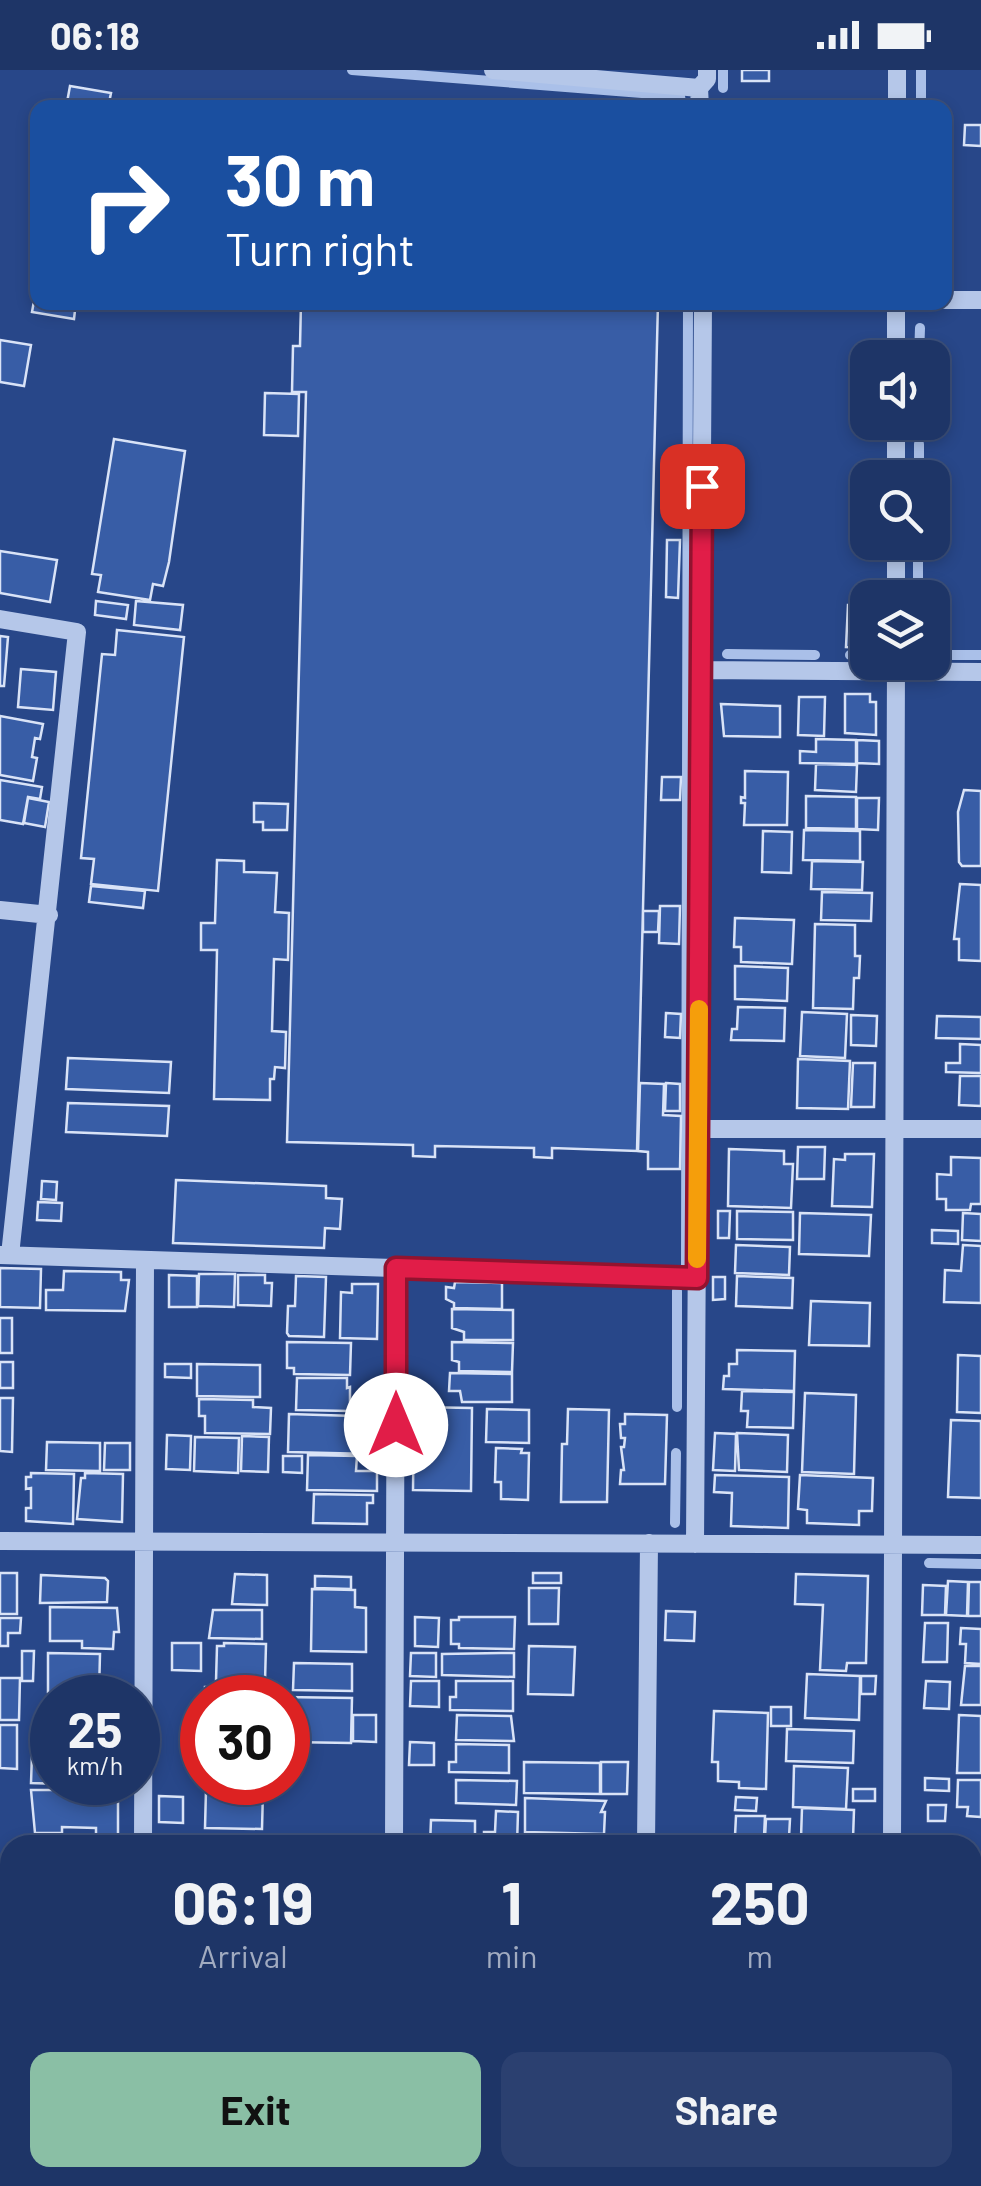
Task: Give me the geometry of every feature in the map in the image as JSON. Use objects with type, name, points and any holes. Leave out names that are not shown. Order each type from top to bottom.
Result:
[{"type":"street","points":[[494,70],[703,79]]},
{"type":"street","points":[[897,70],[897,100]]},
{"type":"street","points":[[952,300],[981,300]]},
{"type":"street","points":[[695,1544],[703,310]]},
{"type":"street","points":[[896,310],[896,340]]},
{"type":"street","points":[[0,619],[78,632],[49,916],[5,1255],[697,1278]]},
{"type":"street","points":[[701,670],[850,668]]},
{"type":"street","points":[[950,670],[981,672]]},
{"type":"street","points":[[892,1835],[896,680]]},
{"type":"street","points":[[0,910],[49,916]]},
{"type":"street","points":[[698,1129],[981,1129]]},
{"type":"street","points":[[143,1835],[144,1260]]},
{"type":"street","points":[[394,1835],[396,1268]]},
{"type":"street","points":[[0,1541],[981,1544]]},
{"type":"street","points":[[646,1835],[649,1543]]},
{"type":"building","points":[[742,70],[769,70],[769,81],[742,81]]},
{"type":"building","points":[[70,86],[111,93],[110,100],[67,100]]},
{"type":"building","points":[[965,125],[981,125],[981,146],[964,145]]},
{"type":"building","points":[[32,310],[75,310],[74,319]]},
{"type":"building","points":[[301,310],[658,310],[637,1151],[552,1148],[552,1158],[534,1157],[534,1148],[435,1146],[435,1157],[413,1156],[413,1145],[287,1142],[306,392],[292,392],[293,346],[300,346]]},
{"type":"building","points":[[0,340],[31,345],[24,386],[0,382]]},
{"type":"building","points":[[265,393],[299,394],[298,436],[264,435]]},
{"type":"building","points":[[114,439],[185,451],[169,562],[163,586],[153,584],[150,600],[98,592],[101,575],[92,574]]},
{"type":"building","points":[[667,540],[680,540],[678,598],[666,597]]},
{"type":"building","points":[[0,551],[57,560],[50,602],[0,593]]},
{"type":"building","points":[[96,601],[128,605],[126,619],[95,615]]},
{"type":"building","points":[[136,601],[183,605],[180,630],[134,625]]},
{"type":"building","points":[[848,605],[850,605],[850,647],[846,647]]},
{"type":"building","points":[[117,630],[184,637],[158,891],[91,884],[94,859],[81,858],[102,654],[115,655]]},
{"type":"building","points":[[0,636],[8,637],[4,686],[0,686]]},
{"type":"building","points":[[21,669],[56,672],[53,710],[18,707]]},
{"type":"building","points":[[845,694],[870,694],[870,702],[876,702],[876,735],[845,733]]},
{"type":"building","points":[[799,697],[825,697],[824,736],[798,735]]},
{"type":"building","points":[[721,704],[780,706],[780,737],[724,736]]},
{"type":"building","points":[[0,716],[43,724],[40,739],[35,738],[33,781],[0,775]]},
{"type":"building","points":[[816,739],[856,740],[856,764],[800,763],[800,751],[816,752]]},
{"type":"building","points":[[857,740],[879,741],[879,764],[857,763]]},
{"type":"building","points":[[816,764],[857,765],[856,792],[815,790]]},
{"type":"building","points":[[745,771],[788,772],[787,825],[744,825],[745,803],[741,803],[741,797],[745,798]]},
{"type":"building","points":[[662,777],[681,777],[680,800],[661,800]]},
{"type":"building","points":[[0,780],[42,787],[40,799],[28,797],[23,824],[0,820]]},
{"type":"building","points":[[964,790],[981,791],[981,866],[962,866],[959,862],[958,812]]},
{"type":"building","points":[[806,796],[856,797],[856,829],[806,828]]},
{"type":"building","points":[[28,798],[49,802],[45,827],[24,823]]},
{"type":"building","points":[[857,798],[879,798],[878,830],[857,829]]},
{"type":"building","points":[[254,803],[288,804],[287,830],[263,830],[263,822],[254,822]]},
{"type":"building","points":[[804,830],[860,831],[860,861],[803,860]]},
{"type":"building","points":[[763,831],[792,832],[791,873],[762,872]]},
{"type":"building","points":[[217,860],[244,861],[244,872],[277,873],[275,912],[289,913],[288,960],[274,959],[272,1031],[286,1032],[285,1068],[275,1067],[274,1079],[270,1079],[270,1100],[214,1099],[217,950],[201,950],[201,923],[215,923]]},
{"type":"building","points":[[812,861],[863,862],[862,890],[811,889]]},
{"type":"building","points":[[960,884],[981,885],[981,961],[959,960],[959,939],[954,939]]},
{"type":"building","points":[[91,886],[145,891],[143,908],[89,902]]},
{"type":"building","points":[[822,892],[872,893],[871,921],[821,920]]},
{"type":"building","points":[[660,906],[680,906],[679,944],[659,943]]},
{"type":"building","points":[[643,911],[659,911],[658,932],[643,932]]},
{"type":"building","points":[[735,918],[794,920],[792,964],[741,962],[741,947],[734,947]]},
{"type":"building","points":[[815,924],[855,925],[855,956],[860,956],[859,978],[854,978],[853,1009],[813,1008]]},
{"type":"building","points":[[735,966],[788,968],[787,1001],[735,999]]},
{"type":"building","points":[[738,1007],[785,1008],[784,1041],[731,1040],[732,1029],[737,1029]]},
{"type":"building","points":[[802,1012],[847,1014],[845,1058],[800,1056]]},
{"type":"building","points":[[666,1013],[681,1014],[680,1038],[665,1037]]},
{"type":"building","points":[[851,1015],[877,1016],[876,1046],[851,1045]]},
{"type":"building","points":[[937,1016],[981,1017],[981,1039],[936,1038]]},
{"type":"building","points":[[960,1044],[981,1045],[981,1073],[946,1072],[946,1063],[960,1063]]},
{"type":"building","points":[[68,1058],[171,1062],[169,1093],[66,1089]]},
{"type":"building","points":[[798,1059],[850,1061],[848,1109],[797,1108]]},
{"type":"building","points":[[853,1063],[875,1063],[874,1107],[851,1107]]},
{"type":"building","points":[[960,1076],[981,1076],[981,1106],[959,1105]]},
{"type":"building","points":[[640,1083],[664,1084],[663,1115],[681,1116],[680,1169],[648,1169],[648,1152],[638,1151]]},
{"type":"building","points":[[666,1083],[680,1084],[680,1111],[665,1111]]},
{"type":"building","points":[[68,1103],[169,1106],[167,1136],[66,1132]]},
{"type":"building","points":[[798,1147],[825,1147],[824,1179],[797,1179]]},
{"type":"building","points":[[729,1149],[784,1151],[784,1164],[793,1164],[791,1208],[728,1206]]},
{"type":"building","points":[[845,1154],[874,1154],[872,1207],[832,1206],[834,1159],[845,1160]]},
{"type":"building","points":[[951,1157],[981,1158],[981,1204],[971,1204],[970,1210],[946,1210],[946,1199],[937,1199],[937,1174],[951,1175]]},
{"type":"building","points":[[176,1180],[326,1186],[326,1198],[342,1199],[340,1229],[325,1228],[324,1248],[173,1243]]},
{"type":"building","points":[[42,1181],[57,1182],[56,1200],[41,1199]]},
{"type":"building","points":[[38,1202],[62,1203],[61,1221],[37,1220]]},
{"type":"building","points":[[718,1211],[730,1211],[729,1238],[718,1238]]},
{"type":"building","points":[[737,1211],[793,1212],[793,1240],[737,1239]]},
{"type":"building","points":[[800,1213],[871,1215],[869,1256],[799,1254]]},
{"type":"building","points":[[963,1213],[981,1214],[981,1241],[962,1240]]},
{"type":"building","points":[[932,1230],[958,1231],[958,1244],[932,1243]]},
{"type":"building","points":[[736,1245],[790,1247],[789,1275],[735,1273]]},
{"type":"building","points":[[963,1245],[981,1246],[981,1303],[944,1302],[945,1270],[961,1271]]},
{"type":"building","points":[[0,1268],[41,1269],[40,1308],[0,1307]]},
{"type":"building","points":[[64,1271],[121,1272],[121,1280],[129,1280],[125,1311],[46,1310],[46,1290],[63,1290]]},
{"type":"building","points":[[199,1274],[235,1274],[234,1307],[198,1306]]},
{"type":"building","points":[[169,1275],[197,1276],[197,1307],[169,1307]]},
{"type":"building","points":[[238,1275],[265,1275],[265,1283],[272,1283],[271,1306],[238,1305]]},
{"type":"building","points":[[296,1276],[326,1277],[324,1337],[287,1333],[288,1306],[295,1306]]},
{"type":"building","points":[[737,1276],[793,1278],[792,1308],[736,1306]]},
{"type":"building","points":[[713,1277],[725,1277],[725,1299],[713,1300]]},
{"type":"building","points":[[455,1282],[502,1283],[502,1309],[454,1308],[454,1303],[446,1299],[446,1287],[454,1288]]},
{"type":"building","points":[[352,1284],[378,1284],[377,1339],[340,1338],[341,1292],[352,1293]]},
{"type":"building","points":[[811,1301],[870,1303],[869,1346],[809,1345]]},
{"type":"building","points":[[452,1309],[513,1310],[513,1340],[464,1340],[464,1332],[452,1328]]},
{"type":"building","points":[[0,1318],[12,1318],[12,1353],[0,1353]]},
{"type":"building","points":[[287,1342],[351,1343],[350,1375],[294,1374],[294,1368],[287,1368]]},
{"type":"building","points":[[452,1342],[513,1343],[512,1372],[459,1371],[459,1362],[452,1360]]},
{"type":"building","points":[[737,1350],[795,1351],[794,1391],[723,1389],[729,1364],[737,1364]]},
{"type":"building","points":[[958,1355],[981,1356],[981,1413],[957,1412]]},
{"type":"building","points":[[0,1362],[13,1362],[13,1388],[0,1388]]},
{"type":"building","points":[[165,1364],[191,1364],[191,1378],[165,1377]]},
{"type":"building","points":[[197,1364],[260,1365],[260,1397],[197,1396]]},
{"type":"building","points":[[450,1373],[512,1374],[512,1402],[462,1402],[460,1391],[449,1391]]},
{"type":"building","points":[[297,1378],[347,1378],[350,1411],[296,1410]]},
{"type":"building","points":[[742,1391],[794,1392],[793,1428],[747,1427],[748,1411],[741,1411]]},
{"type":"building","points":[[805,1393],[856,1395],[854,1474],[802,1472]]},
{"type":"building","points":[[0,1398],[13,1398],[12,1452],[0,1451]]},
{"type":"building","points":[[199,1399],[253,1400],[253,1407],[271,1408],[270,1434],[205,1433]]},
{"type":"building","points":[[414,1407],[472,1408],[471,1491],[413,1490]]},
{"type":"building","points":[[487,1409],[529,1410],[529,1443],[486,1442]]},
{"type":"building","points":[[568,1409],[609,1410],[607,1502],[561,1502],[562,1444],[567,1444]]},
{"type":"building","points":[[289,1414],[354,1416],[358,1434],[371,1435],[371,1454],[288,1452]]},
{"type":"building","points":[[625,1414],[667,1415],[665,1484],[620,1484],[624,1470],[621,1447],[625,1438],[621,1438],[620,1424],[625,1424]]},
{"type":"building","points":[[951,1420],[981,1421],[981,1498],[948,1497]]},
{"type":"building","points":[[715,1433],[736,1434],[735,1471],[713,1470]]},
{"type":"building","points":[[737,1433],[788,1435],[787,1472],[739,1470]]},
{"type":"building","points":[[167,1435],[191,1436],[190,1470],[166,1469]]},
{"type":"building","points":[[242,1436],[269,1437],[268,1472],[241,1471]]},
{"type":"building","points":[[195,1437],[239,1438],[238,1473],[194,1471]]},
{"type":"building","points":[[47,1442],[100,1443],[100,1471],[46,1470]]},
{"type":"building","points":[[105,1443],[130,1443],[130,1470],[104,1470]]},
{"type":"building","points":[[496,1448],[529,1453],[528,1500],[501,1499],[501,1482],[495,1482]]},
{"type":"building","points":[[308,1455],[357,1456],[356,1471],[377,1471],[377,1491],[307,1490]]},
{"type":"building","points":[[283,1456],[302,1456],[302,1473],[283,1472]]},
{"type":"building","points":[[31,1473],[74,1474],[73,1524],[26,1521],[31,1488],[26,1489],[26,1477],[31,1477]]},
{"type":"building","points":[[85,1473],[123,1474],[122,1522],[77,1519],[81,1478],[85,1478]]},
{"type":"building","points":[[715,1475],[789,1477],[788,1528],[731,1526],[732,1493],[714,1492]]},
{"type":"building","points":[[800,1475],[873,1478],[872,1511],[859,1511],[859,1525],[807,1523],[807,1510],[798,1509]]},
{"type":"building","points":[[314,1494],[373,1495],[373,1503],[367,1503],[367,1524],[313,1523]]},
{"type":"building","points":[[0,1573],[17,1573],[17,1614],[0,1614]]},
{"type":"building","points":[[533,1573],[561,1573],[561,1583],[533,1583]]},
{"type":"building","points":[[235,1574],[267,1575],[267,1605],[232,1604]]},
{"type":"building","points":[[796,1574],[868,1576],[866,1663],[847,1663],[846,1671],[820,1670],[823,1605],[795,1604]]},
{"type":"building","points":[[41,1575],[105,1578],[107,1602],[40,1603]]},
{"type":"building","points":[[315,1576],[351,1577],[351,1589],[315,1588]]},
{"type":"building","points":[[948,1581],[968,1582],[967,1616],[946,1615]]},
{"type":"building","points":[[969,1582],[981,1582],[981,1616],[968,1616]]},
{"type":"building","points":[[923,1585],[946,1586],[945,1615],[922,1615]]},
{"type":"building","points":[[529,1588],[559,1588],[558,1624],[529,1624]]},
{"type":"building","points":[[312,1589],[355,1590],[355,1607],[366,1608],[366,1652],[311,1651]]},
{"type":"building","points":[[50,1607],[117,1608],[119,1632],[114,1632],[113,1649],[82,1648],[82,1641],[50,1641]]},
{"type":"building","points":[[213,1610],[262,1610],[262,1639],[209,1638]]},
{"type":"building","points":[[666,1611],[695,1612],[694,1641],[665,1640]]},
{"type":"building","points":[[415,1617],[439,1618],[438,1647],[415,1646]]},
{"type":"building","points":[[515,1617],[514,1649],[459,1648],[459,1644],[451,1644],[451,1620]]},
{"type":"building","points":[[0,1618],[21,1618],[20,1633],[8,1633],[8,1646],[0,1646]]},
{"type":"building","points":[[925,1623],[948,1623],[947,1662],[923,1662]]},
{"type":"building","points":[[961,1628],[981,1629],[981,1664],[965,1663],[966,1644],[960,1644]]},
{"type":"building","points":[[172,1643],[201,1643],[201,1671],[172,1670]]},
{"type":"building","points":[[266,1644],[265,1675],[216,1675],[217,1646]]},
{"type":"building","points":[[529,1646],[575,1647],[573,1695],[528,1694]]},
{"type":"building","points":[[22,1651],[34,1651],[33,1675],[30,1681],[22,1681]]},
{"type":"building","points":[[48,1653],[100,1654],[99,1675],[48,1675]]},
{"type":"building","points":[[411,1653],[436,1653],[436,1677],[410,1676]]},
{"type":"building","points":[[514,1653],[514,1677],[442,1675],[442,1654]]},
{"type":"building","points":[[294,1663],[352,1664],[352,1691],[310,1690],[310,1675],[294,1675]]},
{"type":"building","points":[[965,1666],[981,1666],[981,1705],[961,1705]]},
{"type":"building","points":[[807,1674],[860,1676],[859,1720],[805,1718]]},
{"type":"building","points":[[861,1676],[876,1676],[875,1694],[861,1694]]},
{"type":"building","points":[[0,1678],[20,1678],[19,1720],[0,1720]]},
{"type":"building","points":[[411,1681],[439,1681],[439,1707],[410,1706]]},
{"type":"building","points":[[456,1681],[513,1681],[513,1711],[450,1710],[450,1697],[456,1697]]},
{"type":"building","points":[[926,1681],[950,1682],[949,1709],[924,1708]]},
{"type":"building","points":[[310,1697],[352,1698],[351,1743],[310,1742]]},
{"type":"building","points":[[771,1707],[791,1707],[791,1726],[771,1726]]},
{"type":"building","points":[[714,1711],[768,1713],[766,1789],[739,1788],[739,1782],[718,1781],[718,1762],[712,1762]]},
{"type":"building","points":[[353,1715],[376,1715],[376,1742],[353,1741]]},
{"type":"building","points":[[457,1715],[511,1716],[514,1741],[456,1740]]},
{"type":"building","points":[[959,1715],[981,1716],[981,1773],[957,1773]]},
{"type":"building","points":[[0,1725],[17,1725],[17,1769],[0,1768]]},
{"type":"building","points":[[787,1729],[854,1731],[853,1763],[786,1761]]},
{"type":"building","points":[[410,1742],[434,1743],[434,1765],[409,1765]]},
{"type":"building","points":[[456,1744],[509,1745],[509,1773],[449,1772],[449,1762],[456,1762]]},
{"type":"building","points":[[524,1762],[600,1763],[600,1794],[524,1793]]},
{"type":"building","points":[[601,1762],[628,1762],[627,1794],[601,1794]]},
{"type":"building","points":[[794,1766],[848,1768],[846,1809],[793,1807]]},
{"type":"building","points":[[925,1778],[949,1779],[949,1791],[925,1790]]},
{"type":"building","points":[[456,1780],[517,1781],[516,1805],[456,1803]]},
{"type":"building","points":[[958,1780],[981,1780],[981,1817],[967,1816],[968,1807],[957,1807]]},
{"type":"building","points":[[853,1789],[875,1789],[875,1801],[853,1801]]},
{"type":"building","points":[[160,1796],[180,1797],[183,1823],[159,1822]]},
{"type":"building","points":[[736,1797],[757,1798],[756,1811],[735,1810]]},
{"type":"building","points":[[525,1798],[606,1801],[601,1812],[605,1812],[604,1834],[525,1832]]},
{"type":"building","points":[[32,1805],[118,1805],[118,1835],[96,1835],[96,1828],[62,1827],[62,1833],[35,1833]]},
{"type":"building","points":[[206,1805],[263,1805],[262,1829],[205,1828]]},
{"type":"building","points":[[928,1805],[946,1805],[945,1821],[928,1821]]},
{"type":"building","points":[[802,1808],[854,1810],[853,1835],[801,1835]]},
{"type":"building","points":[[496,1811],[518,1812],[517,1835],[484,1835],[495,1832]]},
{"type":"building","points":[[736,1816],[765,1816],[764,1835],[735,1835]]},
{"type":"building","points":[[766,1819],[790,1819],[789,1835],[765,1835]]},
{"type":"building","points":[[431,1820],[475,1821],[475,1835],[430,1835]]},
{"type":"waterway","points":[[352,70],[680,96],[681,100]]},
{"type":"waterway","points":[[723,70],[723,88]]},
{"type":"waterway","points":[[921,70],[921,100]]},
{"type":"waterway","points":[[686,1266],[688,310]]},
{"type":"waterway","points":[[920,328],[920,340]]},
{"type":"waterway","points":[[919,444],[919,460]]},
{"type":"waterway","points":[[918,560],[918,580]]},
{"type":"waterway","points":[[727,654],[815,655]]},
{"type":"waterway","points":[[950,655],[981,655]]},
{"type":"waterway","points":[[677,1291],[677,1407]]},
{"type":"waterway","points":[[675,1523],[676,1453]]},
{"type":"waterway","points":[[929,1563],[981,1564]]},
{"type":"slow traffic","points":[[697,1259],[699,1009]]},
{"type":"route","points":[[396,1425],[396,1268],[697,1278],[702,486]]}]
